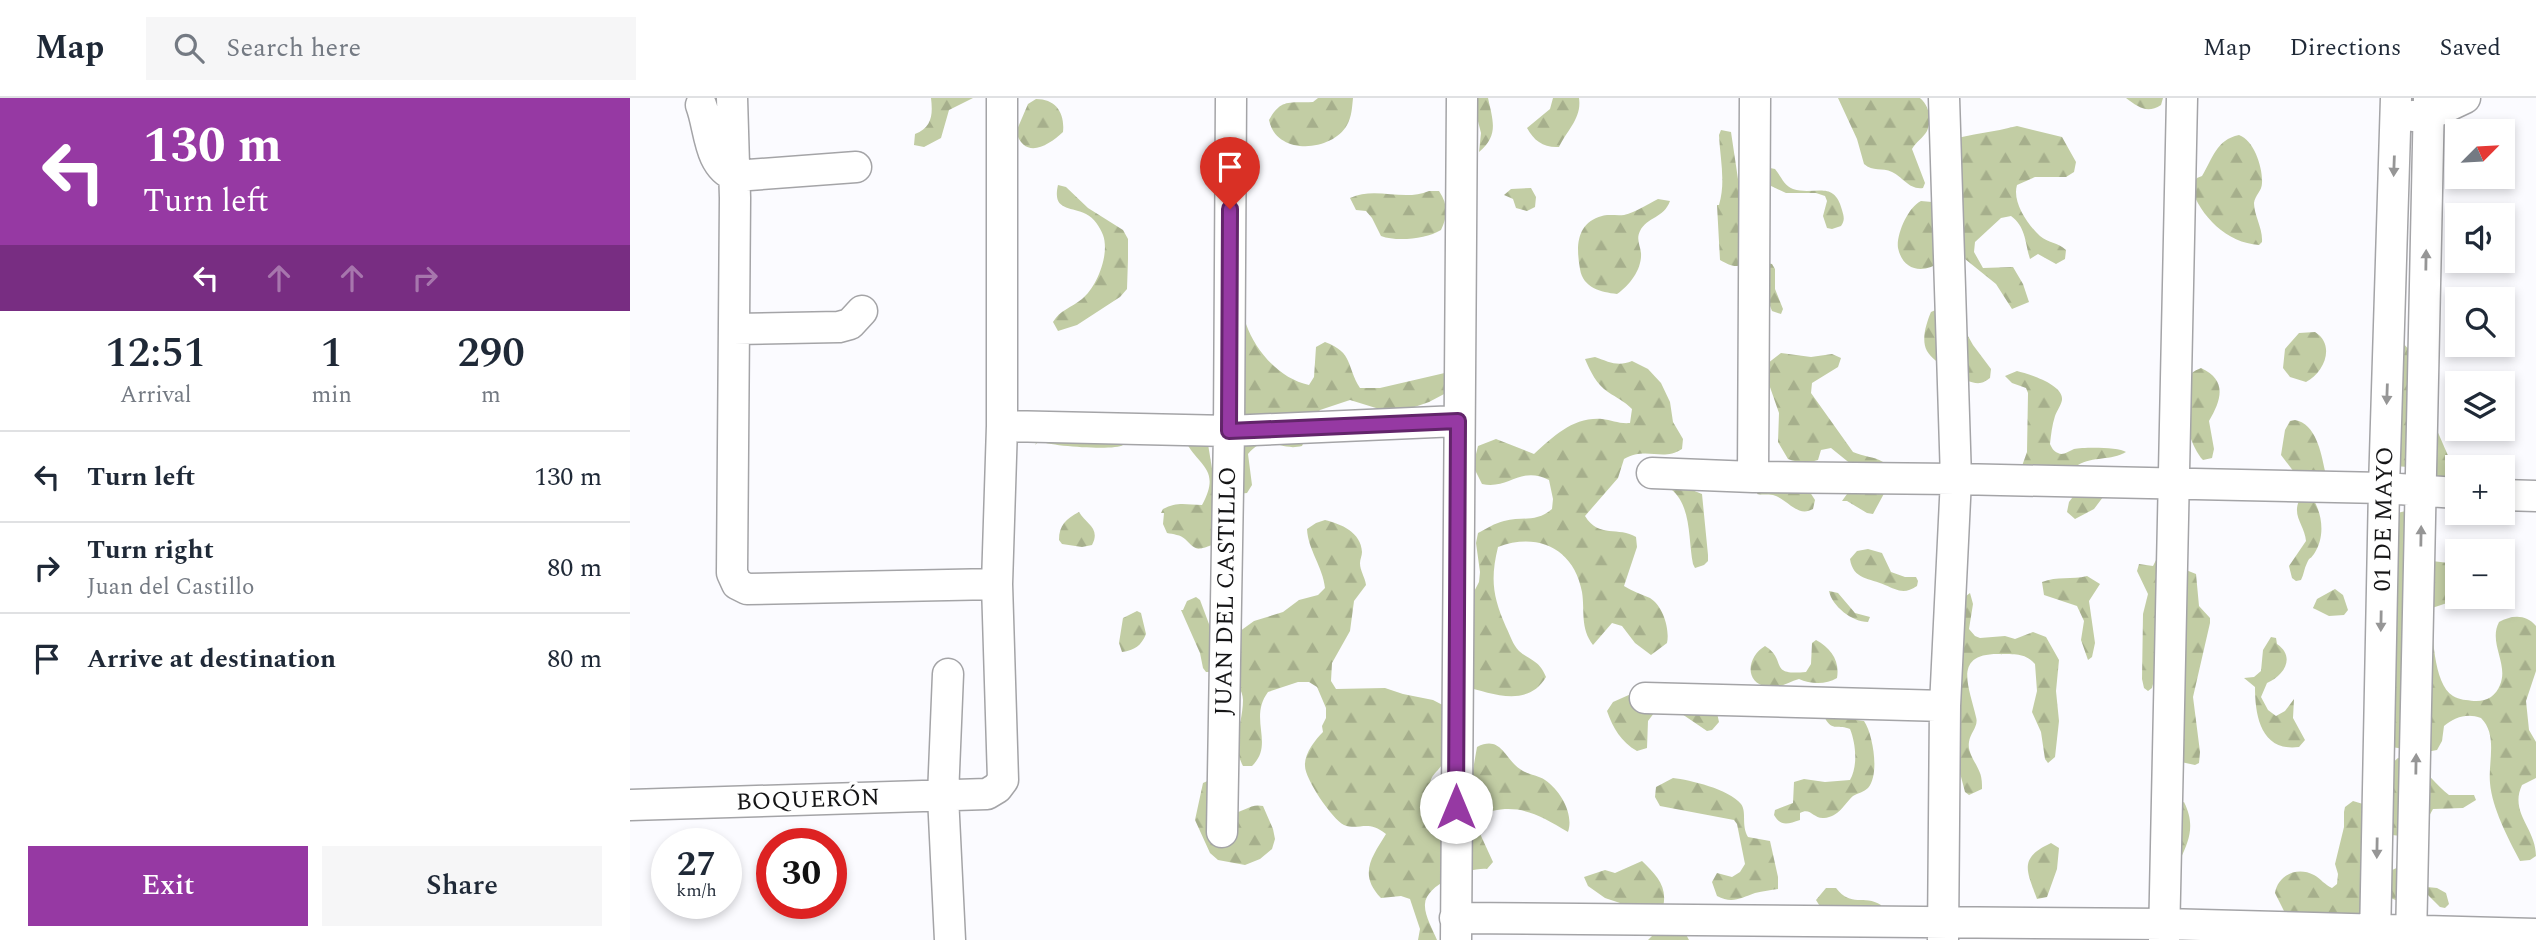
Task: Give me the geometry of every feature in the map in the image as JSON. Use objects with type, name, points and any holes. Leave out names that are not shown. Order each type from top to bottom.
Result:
[{"type":"street","points":[[732,98],[735,176],[732,573],[737,584],[747,589],[997,584],[1002,425],[1002,98]]},
{"type":"street","name":"JUAN DEL CASTILLO","points":[[1222,832],[1231,98]]},
{"type":"street","points":[[1462,98],[1455,929],[2164,932],[2375,936],[2536,934]]},
{"type":"street","points":[[1753,477],[1755,98]]},
{"type":"street","points":[[1943,931],[1945,706],[1956,479],[1944,98]]},
{"type":"street","points":[[2164,932],[2182,98]]},
{"type":"street","points":[[2396,108],[2429,106],[2465,98]]},
{"type":"street","points":[[701,105],[718,163],[725,172],[735,176],[856,167]]},
{"type":"street","name":"01 DE MAYO","points":[[2422,935],[2422,492],[2429,106]]},
{"type":"street","name":"01 DE MAYO","points":[[2375,936],[2384,488],[2396,108]]},
{"type":"street","points":[[2390,297],[2425,298]]},
{"type":"street","points":[[734,329],[839,327],[850,324],[862,311]]},
{"type":"street","points":[[1002,425],[1229,431],[1458,421]]},
{"type":"street","points":[[1652,473],[2384,488],[2445,493]]},
{"type":"street","points":[[2515,495],[2536,496]]},
{"type":"street","name":"BOQUERÓN","points":[[630,805],[987,794],[997,788],[1003,780],[997,584]]},
{"type":"street","points":[[948,674],[943,796],[950,940]]},
{"type":"street","points":[[1645,698],[1945,706]]},
{"type":"green space","points":[[931,98],[973,98],[949,110],[941,138],[924,147],[914,145],[915,134],[925,128],[930,120]]},
{"type":"green space","points":[[1318,98],[1353,98],[1350,118],[1340,134],[1318,145],[1305,146],[1293,145],[1274,132],[1269,120],[1278,108],[1292,102],[1313,102]]},
{"type":"green space","points":[[1472,98],[1488,98],[1493,121],[1490,140],[1479,152],[1481,133]]},
{"type":"green space","points":[[1553,98],[1579,98],[1576,118],[1559,147],[1540,143],[1527,128],[1550,109]]},
{"type":"green space","points":[[1838,98],[1920,98],[1923,101],[1929,113],[1929,127],[1912,149],[1925,183],[1923,188],[1910,185],[1892,172],[1864,164],[1857,139]]},
{"type":"green space","points":[[2126,98],[2163,98],[2161,105],[2147,109]]},
{"type":"green space","points":[[1036,99],[1049,101],[1058,108],[1063,132],[1044,146],[1031,148],[1020,141],[1016,132],[1028,104]]},
{"type":"green space","points":[[2017,126],[2062,137],[2076,162],[2074,172],[2066,177],[2035,177],[2017,185],[2016,192],[2019,205],[2030,225],[2043,238],[2066,250],[2065,259],[2056,264],[2038,254],[2030,259],[2022,230],[2011,216],[2001,218],[1975,242],[1974,252],[1983,268],[2013,267],[2023,284],[2029,302],[2012,309],[1996,284],[1959,251],[1949,140]]},
{"type":"green space","points":[[1721,130],[1731,132],[1746,233],[1743,265],[1739,266],[1720,260],[1717,205],[1722,188]]},
{"type":"green space","points":[[2239,135],[2253,148],[2261,170],[2262,186],[2254,203],[2262,237],[2259,245],[2236,239],[2216,226],[2201,208],[2191,187],[2197,178],[2202,176],[2220,145]]},
{"type":"green space","points":[[1765,169],[1775,169],[1790,188],[1801,191],[1823,190],[1834,195],[1843,215],[1841,226],[1827,228],[1823,216],[1827,201],[1825,196],[1816,193],[1786,193],[1769,185]]},
{"type":"green space","points":[[1058,185],[1066,187],[1088,208],[1123,230],[1128,239],[1128,259],[1127,289],[1120,297],[1077,325],[1058,331],[1053,322],[1093,287],[1101,270],[1105,243],[1092,218],[1060,203]]},
{"type":"green space","points":[[1531,188],[1536,197],[1535,207],[1527,211],[1516,208],[1513,199],[1504,195],[1511,189]]},
{"type":"green space","points":[[1439,191],[1444,201],[1446,215],[1443,225],[1441,230],[1435,233],[1411,239],[1381,236],[1372,218],[1366,211],[1356,210],[1350,198],[1370,193],[1409,195]]},
{"type":"green space","points":[[1658,199],[1670,201],[1664,211],[1640,231],[1638,239],[1641,259],[1631,281],[1617,294],[1589,285],[1580,269],[1578,252],[1580,237],[1587,224],[1602,216],[1628,214]]},
{"type":"green space","points":[[1921,201],[1935,205],[1941,261],[1922,269],[1905,262],[1898,248],[1901,229],[1907,215]]},
{"type":"green space","points":[[1767,263],[1772,264],[1775,269],[1775,289],[1783,309],[1781,314],[1772,311],[1767,298],[1770,294],[1765,282]]},
{"type":"green space","points":[[1244,301],[1245,321],[1256,344],[1270,363],[1298,382],[1309,385],[1314,377],[1316,347],[1325,342],[1345,356],[1360,388],[1380,388],[1449,372],[1446,393],[1400,412],[1389,412],[1350,400],[1320,410],[1302,446],[1286,447],[1267,443],[1255,447],[1248,454],[1252,485],[1247,493],[1237,494],[1214,347],[1219,328]]},
{"type":"green space","points":[[1940,308],[1959,320],[1991,369],[1990,378],[1984,382],[1974,383],[1959,377],[1943,367],[1927,351],[1924,337],[1927,322],[1931,312]]},
{"type":"green space","points":[[2315,332],[2325,344],[2322,366],[2306,382],[2290,377],[2283,368],[2285,349],[2299,333]]},
{"type":"green space","points":[[2403,343],[2410,351],[2419,389],[2448,455],[2445,455],[2445,480],[2418,468],[2396,466],[2399,344]]},
{"type":"green space","points":[[1781,353],[1811,357],[1832,354],[1841,358],[1838,367],[1812,383],[1811,393],[1853,452],[1883,462],[1875,468],[1857,469],[1831,448],[1821,450],[1818,460],[1803,462],[1788,459],[1778,442],[1779,413],[1763,367]]},
{"type":"green space","points":[[1595,357],[1618,364],[1632,361],[1648,369],[1661,383],[1670,402],[1673,422],[1683,439],[1682,449],[1675,453],[1640,454],[1624,459],[1618,478],[1585,516],[1603,530],[1623,532],[1636,537],[1637,547],[1624,586],[1650,598],[1659,606],[1666,625],[1667,643],[1651,655],[1635,643],[1622,626],[1612,623],[1593,645],[1585,626],[1578,577],[1571,564],[1552,547],[1540,543],[1512,543],[1498,547],[1494,569],[1496,597],[1515,646],[1538,664],[1546,677],[1530,693],[1520,696],[1498,695],[1464,686],[1465,609],[1479,582],[1476,543],[1478,533],[1504,521],[1540,516],[1552,509],[1553,499],[1549,480],[1539,476],[1522,476],[1500,484],[1482,484],[1473,466],[1478,446],[1496,439],[1534,454],[1565,429],[1582,421],[1602,419],[1630,423],[1632,409],[1597,382],[1585,359]]},
{"type":"green space","points":[[2201,368],[2215,378],[2220,391],[2209,421],[2214,449],[2212,458],[2203,460],[2189,434],[2183,401],[2186,379]]},
{"type":"green space","points":[[2017,371],[2045,381],[2061,395],[2050,444],[2055,451],[2062,454],[2074,449],[2093,448],[2126,452],[2078,465],[2051,494],[2040,494],[2022,466],[2027,452],[2028,393],[2026,388],[2012,383],[2005,376]]},
{"type":"green space","points":[[2295,420],[2313,433],[2322,456],[2325,471],[2322,475],[2294,472],[2281,455],[2285,430],[2290,421]]},
{"type":"green space","points":[[1185,440],[1208,444],[1215,487],[1214,540],[1212,545],[1199,549],[1181,537],[1167,533],[1163,524],[1164,513],[1161,513],[1163,509],[1173,505],[1202,505],[1208,493],[1209,475]]},
{"type":"green space","points":[[1039,441],[1126,441],[1117,447],[1095,448]]},
{"type":"green space","points":[[1871,479],[1907,479],[1925,488],[1906,494],[1887,488],[1873,514],[1842,501],[1852,487]]},
{"type":"green space","points":[[1806,486],[1815,500],[1813,509],[1807,511],[1797,510],[1773,495],[1757,494],[1759,490]]},
{"type":"green space","points":[[1687,488],[1702,494],[1708,561],[1695,568],[1686,514],[1678,496],[1671,489]]},
{"type":"green space","points":[[2075,494],[2103,497],[2094,509],[2075,519],[2067,512],[2069,502]]},
{"type":"green space","points":[[2313,499],[2321,519],[2320,541],[2301,580],[2296,581],[2292,578],[2289,566],[2306,541],[2297,506],[2299,501]]},
{"type":"green space","points":[[2406,511],[2432,561],[2445,563],[2445,604],[2432,608],[2433,642],[2441,680],[2453,696],[2463,700],[2483,700],[2490,698],[2498,689],[2502,677],[2496,638],[2499,622],[2519,617],[2528,619],[2536,626],[2536,671],[2526,701],[2529,730],[2536,742],[2536,778],[2522,785],[2519,795],[2521,812],[2535,846],[2536,856],[2530,860],[2520,861],[2497,813],[2490,783],[2491,740],[2481,718],[2466,716],[2448,723],[2444,726],[2442,741],[2437,750],[2426,752],[2391,747],[2397,513]]},
{"type":"green space","points":[[1079,512],[1094,530],[1092,545],[1082,547],[1062,544],[1059,535],[1062,526]]},
{"type":"green space","points":[[1325,520],[1343,527],[1358,539],[1362,552],[1360,566],[1366,585],[1354,601],[1350,631],[1332,663],[1331,681],[1336,689],[1385,688],[1433,700],[1458,713],[1448,754],[1431,780],[1431,800],[1438,806],[1449,806],[1470,787],[1477,747],[1492,744],[1502,749],[1520,769],[1551,785],[1568,811],[1568,832],[1534,814],[1513,809],[1476,816],[1476,825],[1493,862],[1487,869],[1450,878],[1427,897],[1426,913],[1437,940],[1418,940],[1420,929],[1410,899],[1401,896],[1381,898],[1370,881],[1372,858],[1386,834],[1374,827],[1344,825],[1326,807],[1309,780],[1305,766],[1306,757],[1323,732],[1322,726],[1326,718],[1326,708],[1317,687],[1309,682],[1298,682],[1268,692],[1260,712],[1262,740],[1258,758],[1252,766],[1243,766],[1240,758],[1238,741],[1243,700],[1234,674],[1236,634],[1254,621],[1283,612],[1299,600],[1318,595],[1325,588],[1307,529]]},
{"type":"green space","points":[[1868,549],[1882,553],[1891,572],[1905,577],[1916,577],[1917,586],[1901,591],[1858,575],[1850,559],[1857,551]]},
{"type":"green space","points":[[2159,554],[2156,672],[2152,688],[2148,691],[2144,688],[2142,679],[2143,614],[2148,594],[2137,571],[2139,564],[2153,566]]},
{"type":"green space","points":[[2186,570],[2196,574],[2199,606],[2210,618],[2193,697],[2200,752],[2199,763],[2195,765],[2181,762]]},
{"type":"green space","points":[[2087,576],[2100,584],[2089,601],[2095,643],[2092,657],[2088,660],[2081,640],[2084,621],[2077,606],[2044,595],[2042,582]]},
{"type":"green space","points":[[2335,589],[2343,595],[2348,610],[2344,615],[2329,616],[2313,608],[2317,599]]},
{"type":"green space","points":[[1829,591],[1838,593],[1855,613],[1870,617],[1868,622],[1844,612],[1834,602]]},
{"type":"green space","points":[[1970,593],[1973,604],[1969,629],[1975,636],[2005,636],[2015,639],[2033,632],[2046,637],[2059,660],[2056,691],[2059,721],[2055,757],[2048,763],[2041,732],[2032,712],[2037,691],[2035,664],[2015,654],[1985,655],[1975,659],[1969,665],[1967,674],[1977,720],[1969,746],[1981,775],[1982,789],[1969,795],[1965,792],[1954,750],[1963,606]]},
{"type":"green space","points":[[1196,597],[1200,600],[1212,632],[1211,672],[1206,672],[1203,668],[1200,653],[1181,610],[1187,601]]},
{"type":"green space","points":[[1137,611],[1141,613],[1146,634],[1137,647],[1122,652],[1119,643],[1123,618]]},
{"type":"green space","points":[[2271,637],[2276,638],[2277,644],[2283,649],[2286,666],[2278,676],[2267,683],[2261,697],[2268,710],[2276,716],[2285,711],[2294,699],[2293,718],[2305,740],[2299,747],[2286,747],[2268,738],[2259,720],[2255,687],[2244,678],[2254,677],[2261,671],[2263,650]]},
{"type":"green space","points":[[1816,640],[1833,656],[1837,666],[1837,678],[1818,683],[1799,679],[1771,687],[1754,680],[1751,674],[1752,662],[1759,650],[1765,646],[1772,651],[1779,666],[1786,672],[1806,672],[1811,664],[1812,643]]},
{"type":"green space","points":[[1631,694],[1717,713],[1719,722],[1712,730],[1707,731],[1679,712],[1654,713],[1648,721],[1647,748],[1637,751],[1618,734],[1607,711],[1613,702]]},
{"type":"green space","points":[[1829,714],[1854,715],[1857,720],[1864,721],[1874,754],[1872,782],[1865,791],[1853,796],[1834,815],[1820,818],[1810,812],[1804,812],[1800,813],[1800,820],[1782,823],[1774,815],[1775,810],[1793,803],[1794,782],[1804,779],[1825,782],[1850,780],[1853,774],[1855,755],[1850,729],[1830,725],[1825,718]]},
{"type":"green space","points":[[2398,758],[2406,759],[2419,767],[2449,795],[2474,795],[2476,800],[2463,808],[2433,809],[2428,818],[2401,836],[2392,835],[2388,831],[2390,765]]},
{"type":"green space","points":[[1673,778],[1719,790],[1741,804],[1748,837],[1770,841],[1778,889],[1736,899],[1727,900],[1717,896],[1712,882],[1717,873],[1732,877],[1740,872],[1745,864],[1737,824],[1734,820],[1660,806],[1655,797],[1656,787]]},
{"type":"green space","points":[[1212,779],[1233,813],[1263,806],[1275,839],[1272,849],[1260,859],[1245,865],[1218,860],[1210,853],[1195,820],[1203,783]]},
{"type":"green space","points":[[2353,801],[2363,804],[2365,918],[2284,911],[2275,893],[2280,881],[2289,874],[2308,872],[2332,888],[2337,884],[2335,864],[2344,827],[2344,812],[2345,807]]},
{"type":"green space","points":[[2184,802],[2190,831],[2180,860],[2176,805]]},
{"type":"green space","points":[[2051,843],[2059,848],[2057,869],[2047,897],[2037,899],[2028,865],[2034,854]]},
{"type":"green space","points":[[1642,861],[1662,887],[1663,907],[1644,911],[1605,898],[1588,886],[1584,877],[1605,870],[1615,873]]},
{"type":"green space","points":[[2403,865],[2427,887],[2446,893],[2449,904],[2445,908],[2440,907],[2426,893],[2398,901],[2388,897],[2390,871]]},
{"type":"green space","points":[[1826,888],[1836,888],[1847,898],[1875,902],[1881,905],[1881,915],[1821,908],[1816,900]]},
{"type":"green space","points":[[1683,929],[1689,940],[1648,940],[1656,932]]},
{"type":"route","points":[[1230,209],[1229,431],[1458,421],[1456,807]]}]
